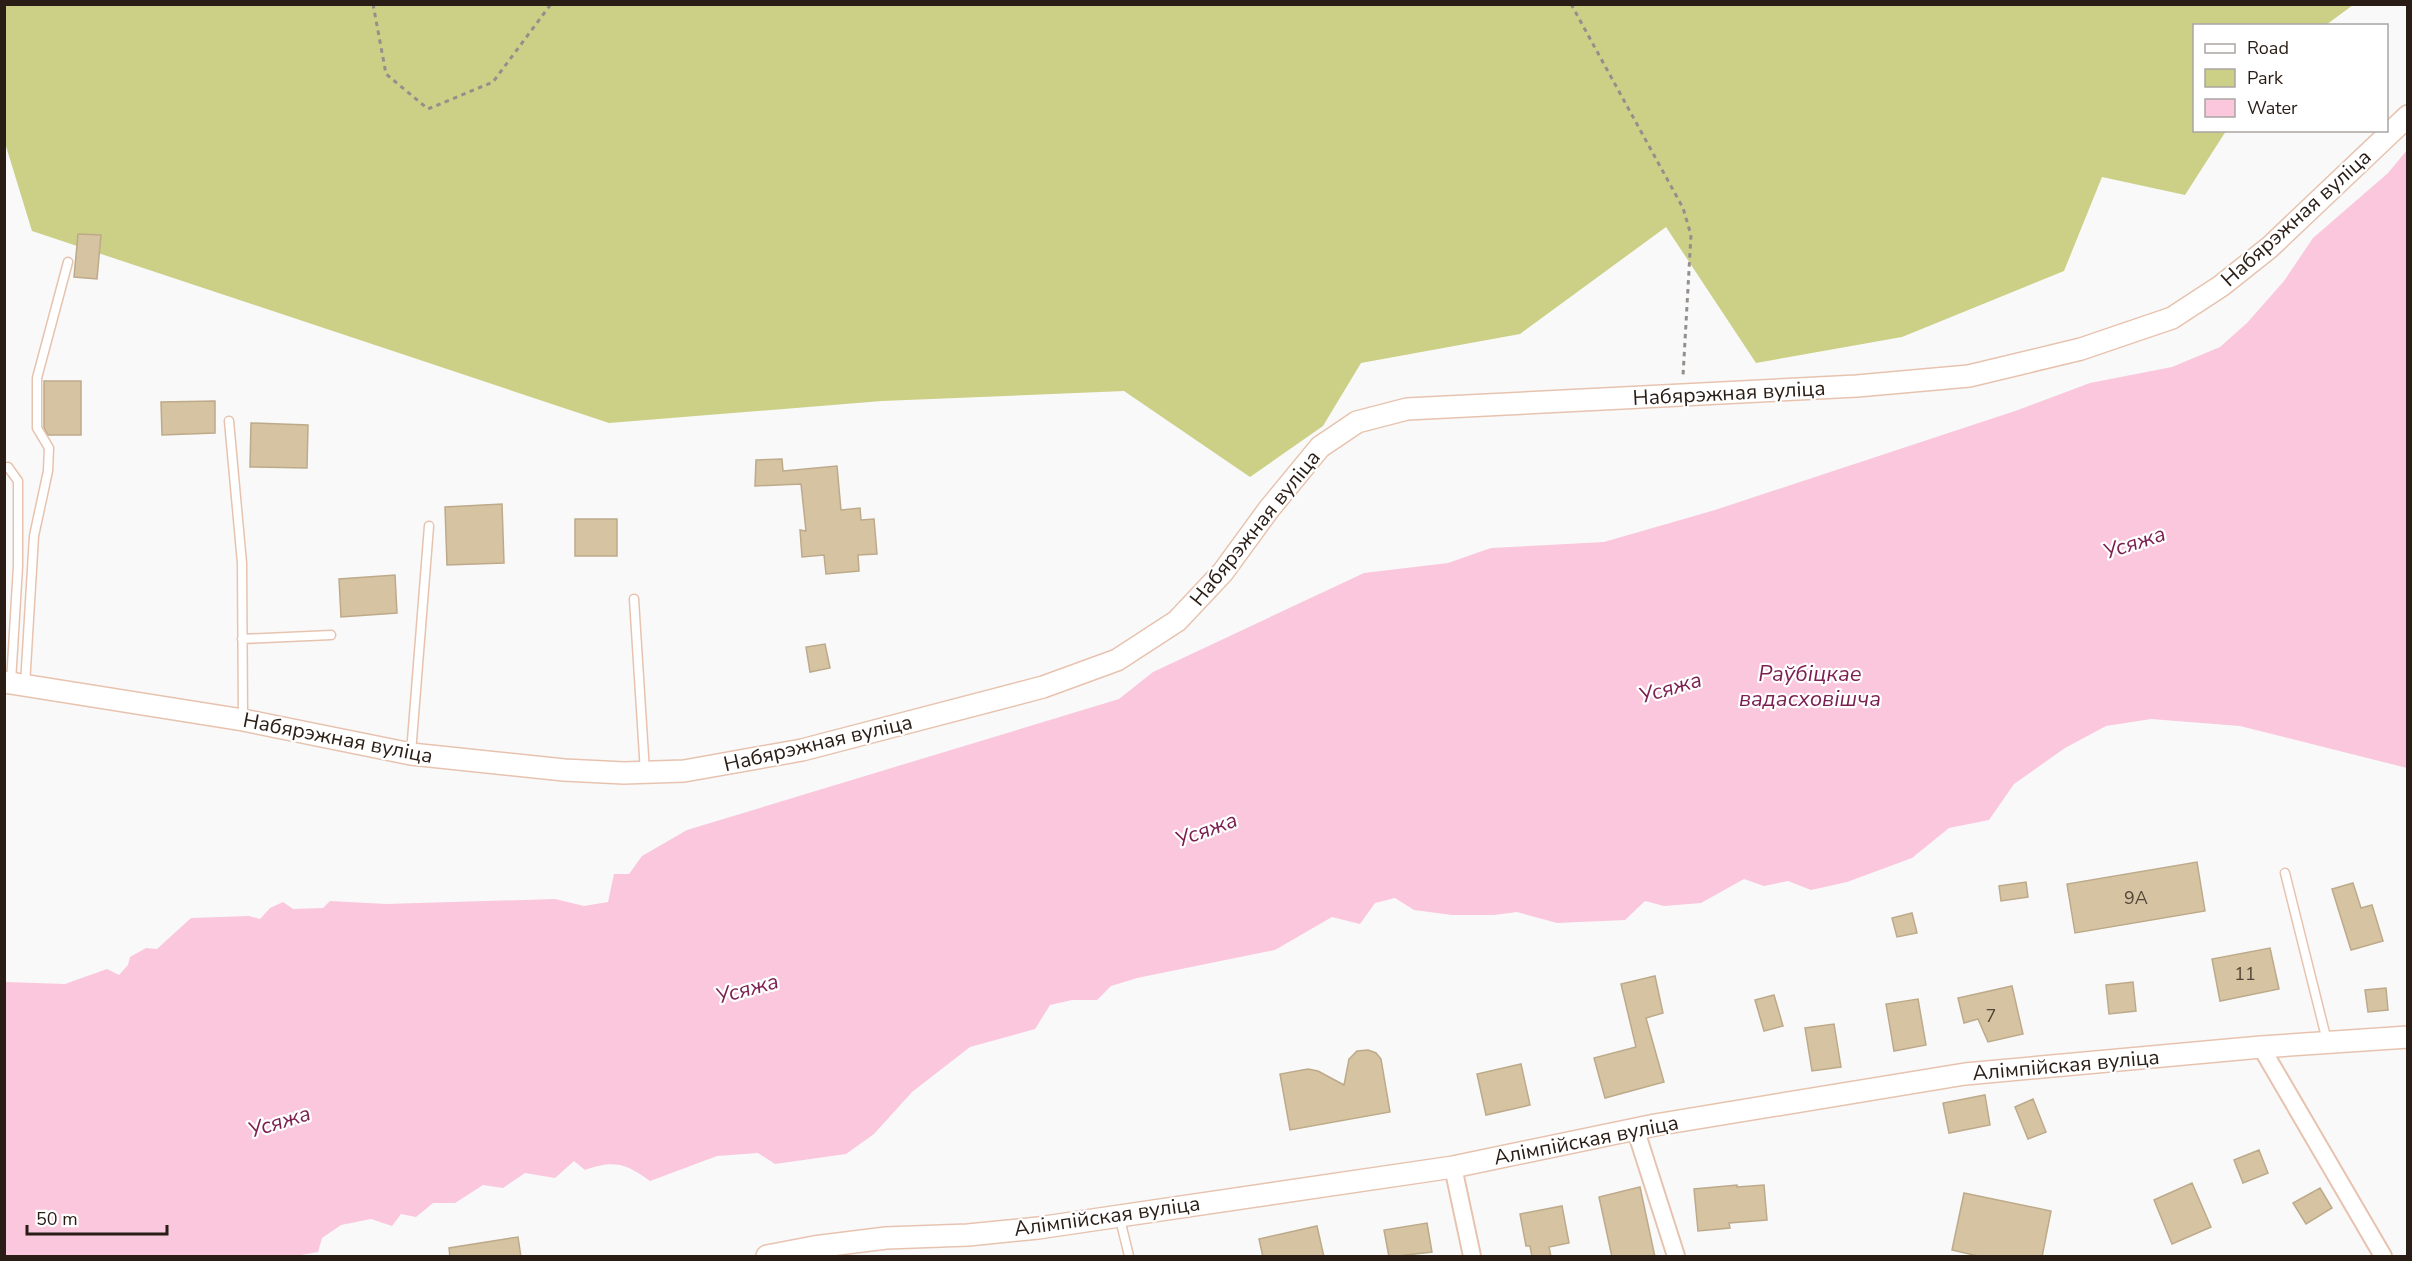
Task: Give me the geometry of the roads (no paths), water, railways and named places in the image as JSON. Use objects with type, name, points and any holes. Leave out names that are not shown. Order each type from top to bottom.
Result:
[{"type":"street","name":"Набярэжная вуліца","points":[[14,684],[243,720],[411,754],[564,770],[684,771],[802,750],[1043,687],[1116,660],[1177,621],[1223,572],[1269,509],[1320,447],[1357,422],[1407,409],[1857,386],[1969,376],[2081,349],[2172,318],[2221,286],[2270,247],[2408,116]]},
{"type":"street","name":"Алімпійская вуліца","points":[[767,1257],[814,1247],[876,1239],[980,1234],[1038,1228],[1454,1167],[1635,1128],[1965,1074],[2327,1041],[2408,1037]]},
{"type":"street","points":[[2261,1047],[2383,1257]]},
{"type":"street","points":[[1635,1128],[1676,1257]]},
{"type":"street","points":[[1454,1167],[1472,1257]]},
{"type":"lane","points":[[14,684],[34,536],[48,471],[49,448],[38,428],[37,378],[68,262]]},
{"type":"lane","points":[[229,421],[242,563],[243,720]]},
{"type":"lane","points":[[4,468],[8,467],[18,481],[14,684]]},
{"type":"lane","points":[[411,754],[429,526]]},
{"type":"lane","points":[[634,599],[645,772]]},
{"type":"lane","points":[[242,639],[331,635]]},
{"type":"lane","points":[[2285,873],[2327,1041]]},
{"type":"lane","points":[[1119,1215],[1129,1257]]},
{"type":"water","name":"Раўбіцкае вадасховішча","points":[[2407,150],[2407,768],[2240,726],[2151,719],[2106,726],[2065,748],[2014,784],[1989,820],[1949,828],[1912,858],[1847,882],[1811,890],[1788,881],[1764,886],[1744,879],[1701,903],[1664,906],[1645,901],[1625,920],[1557,923],[1517,912],[1494,915],[1452,915],[1414,910],[1395,898],[1375,903],[1360,924],[1332,917],[1275,950],[1137,978],[1111,986],[1097,1000],[1072,1000],[1050,1005],[1035,1029],[970,1047],[912,1092],[874,1134],[846,1154],[775,1164],[758,1153],[717,1156],[650,1181],[633,1170],[619,1165],[604,1165],[585,1170],[574,1161],[555,1178],[525,1173],[503,1188],[483,1185],[455,1203],[433,1203],[416,1217],[401,1214],[392,1226],[371,1219],[341,1225],[322,1238],[318,1252],[296,1256],[5,1256],[5,982],[65,984],[107,969],[119,975],[128,965],[130,957],[146,948],[157,949],[191,918],[249,916],[260,919],[270,908],[283,902],[293,909],[323,908],[330,901],[386,904],[555,899],[584,906],[608,902],[614,874],[629,874],[642,856],[687,830],[1119,699],[1153,672],[1364,573],[1448,563],[1491,548],[1604,542],[1715,510],[2015,411],[2090,383],[2172,367],[2220,347],[2247,323],[2284,281],[2313,238],[2388,173]]},
{"type":"water label","name":"Усяжа","points":[[2134,542]]},
{"type":"water label","name":"Усяжа","points":[[1670,687]]},
{"type":"water label","name":"Усяжа","points":[[1206,829]]},
{"type":"water label","name":"Усяжа","points":[[747,988]]},
{"type":"water label","name":"Усяжа","points":[[279,1121]]}]
